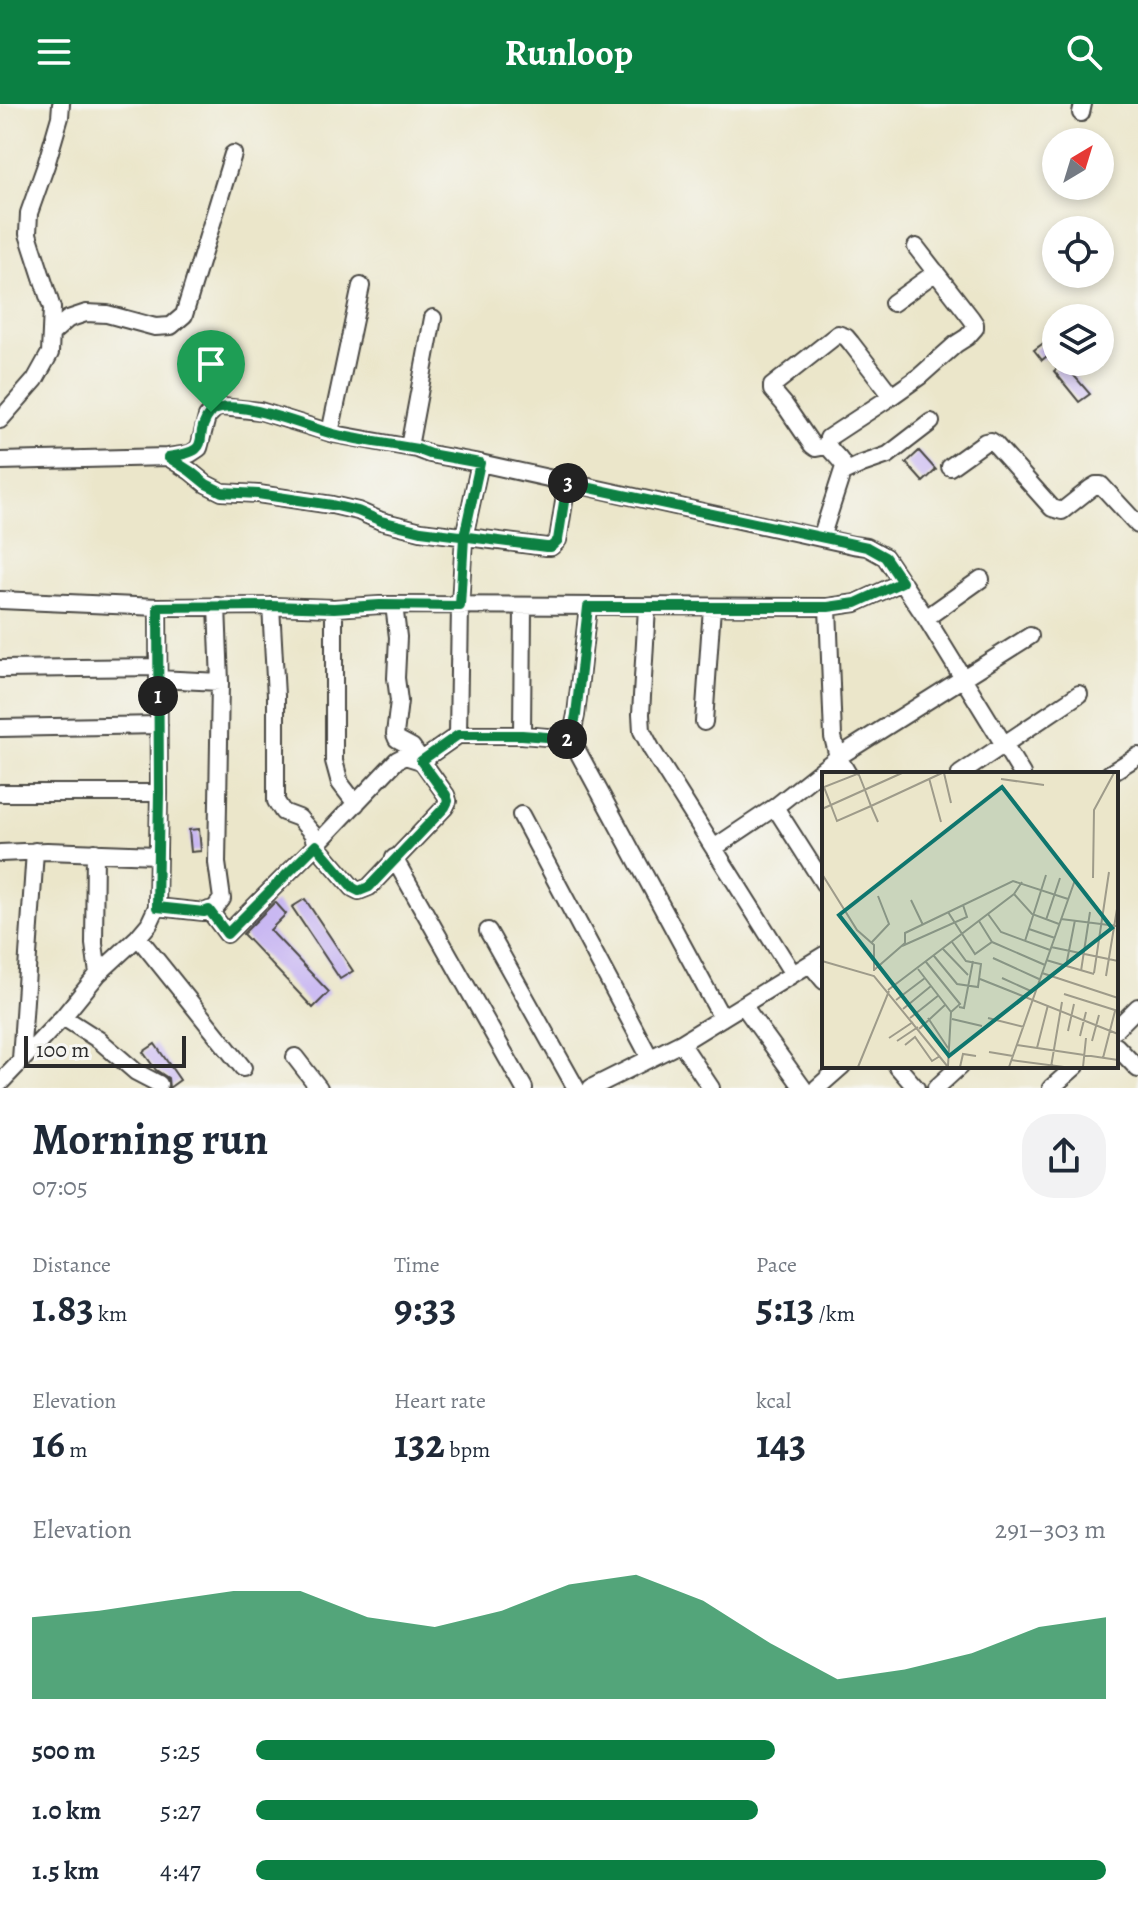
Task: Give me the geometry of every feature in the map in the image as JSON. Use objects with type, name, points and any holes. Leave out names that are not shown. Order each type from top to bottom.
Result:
[{"type":"street","points":[[0,420],[35,380],[50,353],[52,308],[28,234],[29,213],[50,153],[61,104]]},
{"type":"street","points":[[51,334],[68,319],[86,313],[107,314],[155,327],[171,326],[184,315],[233,154]]},
{"type":"street","points":[[827,446],[828,438],[920,376],[975,328],[971,318],[916,247]]},
{"type":"street","points":[[893,303],[936,272]]},
{"type":"street","points":[[330,433],[361,286]]},
{"type":"street","points":[[409,447],[433,318]]},
{"type":"street","points":[[827,446],[816,448],[812,445],[772,386],[838,334],[851,343],[888,391],[889,398]]},
{"type":"street","points":[[0,461],[190,454],[199,448],[207,417],[216,408],[222,407],[260,411],[330,433],[409,447],[867,547],[885,557],[1021,772]]},
{"type":"street","points":[[843,473],[888,455],[931,422]]},
{"type":"street","points":[[950,467],[991,441],[1052,508],[1062,511],[1091,488],[1101,485],[1138,525]]},
{"type":"street","points":[[821,538],[843,473],[843,462],[827,446]]},
{"type":"street","points":[[168,457],[222,492],[332,505],[408,527],[551,547],[558,540],[567,483]]},
{"type":"street","points":[[458,735],[464,537],[480,463]]},
{"type":"street","points":[[926,618],[981,579]]},
{"type":"street","points":[[0,600],[158,607],[828,607],[856,603],[902,582]]},
{"type":"street","points":[[271,606],[276,696],[276,801],[283,812],[299,818],[312,833],[316,845],[359,891],[369,887],[448,801],[412,747],[397,739],[395,734],[399,701],[394,605]]},
{"type":"street","points":[[157,907],[204,912],[214,909],[222,899],[217,863],[220,682],[217,606]]},
{"type":"street","points":[[522,735],[523,606]]},
{"type":"street","points":[[0,1083],[63,1017],[98,974],[138,937],[157,907],[158,607]]},
{"type":"street","points":[[588,607],[571,739],[722,1018]]},
{"type":"street","points":[[647,607],[642,731],[793,974]]},
{"type":"street","points":[[704,722],[712,607]]},
{"type":"street","points":[[828,607],[833,737],[838,757],[847,772]]},
{"type":"street","points":[[334,608],[334,761],[340,783],[356,804]]},
{"type":"street","points":[[714,848],[775,807],[838,757],[1030,636]]},
{"type":"street","points":[[0,669],[158,673],[220,682]]},
{"type":"street","points":[[963,772],[1079,694]]},
{"type":"street","points":[[0,728],[159,725]]},
{"type":"street","points":[[421,761],[458,735],[571,739]]},
{"type":"street","points":[[209,910],[227,934],[397,760],[405,756],[421,761]]},
{"type":"street","points":[[1112,772],[1138,756]]},
{"type":"street","points":[[0,793],[159,793]]},
{"type":"street","points":[[775,807],[822,881]]},
{"type":"street","points":[[521,815],[650,1058]]},
{"type":"street","points":[[0,853],[35,851],[157,855]]},
{"type":"street","points":[[21,1060],[35,851]]},
{"type":"street","points":[[95,852],[94,944],[98,974]]},
{"type":"street","points":[[394,858],[524,1088]]},
{"type":"street","points":[[488,931],[576,1088]]},
{"type":"street","points":[[138,937],[243,1068]]},
{"type":"street","points":[[591,1088],[681,1043],[817,959]]},
{"type":"street","points":[[743,1005],[803,1088]]},
{"type":"street","points":[[1118,1027],[1138,1007]]},
{"type":"street","points":[[63,1017],[112,1050],[136,1072],[159,1084]]},
{"type":"street","points":[[681,1043],[711,1088]]},
{"type":"street","points":[[1118,1048],[1138,1069]]},
{"type":"street","points":[[295,1057],[319,1088]]},
{"type":"street","points":[[817,1088],[840,1068]]},
{"type":"street","points":[[899,1068],[916,1088]]},
{"type":"street","points":[[936,1088],[958,1068]]},
{"type":"street","points":[[1051,1088],[1074,1068]]},
{"type":"building","points":[[1042,344],[1042,360],[1034,350]]},
{"type":"building","points":[[1058,376],[1074,376],[1090,394],[1079,402]]},
{"type":"building","points":[[919,451],[936,470],[923,482],[906,463]]},
{"type":"building","points":[[199,829],[201,851],[191,852],[189,830]]},
{"type":"building","points":[[305,899],[353,971],[340,979],[292,907]]},
{"type":"building","points":[[275,902],[286,914],[270,930],[329,992],[313,1008],[243,934]]},
{"type":"building","points":[[155,1044],[180,1080],[169,1088],[168,1078],[156,1070],[143,1052]]},
{"type":"route","points":[[211,412],[199,448],[190,454],[168,457],[222,492],[332,505],[421,531],[464,537],[551,547],[558,540],[567,483],[867,547],[885,557],[902,582],[856,603],[828,607],[588,607],[571,739],[458,735],[421,761],[446,795],[448,801],[445,807],[369,887],[359,891],[353,888],[316,845],[227,934],[209,910],[157,907],[158,607],[460,606],[464,537],[480,463],[334,434],[260,411],[222,407],[211,412]]}]
